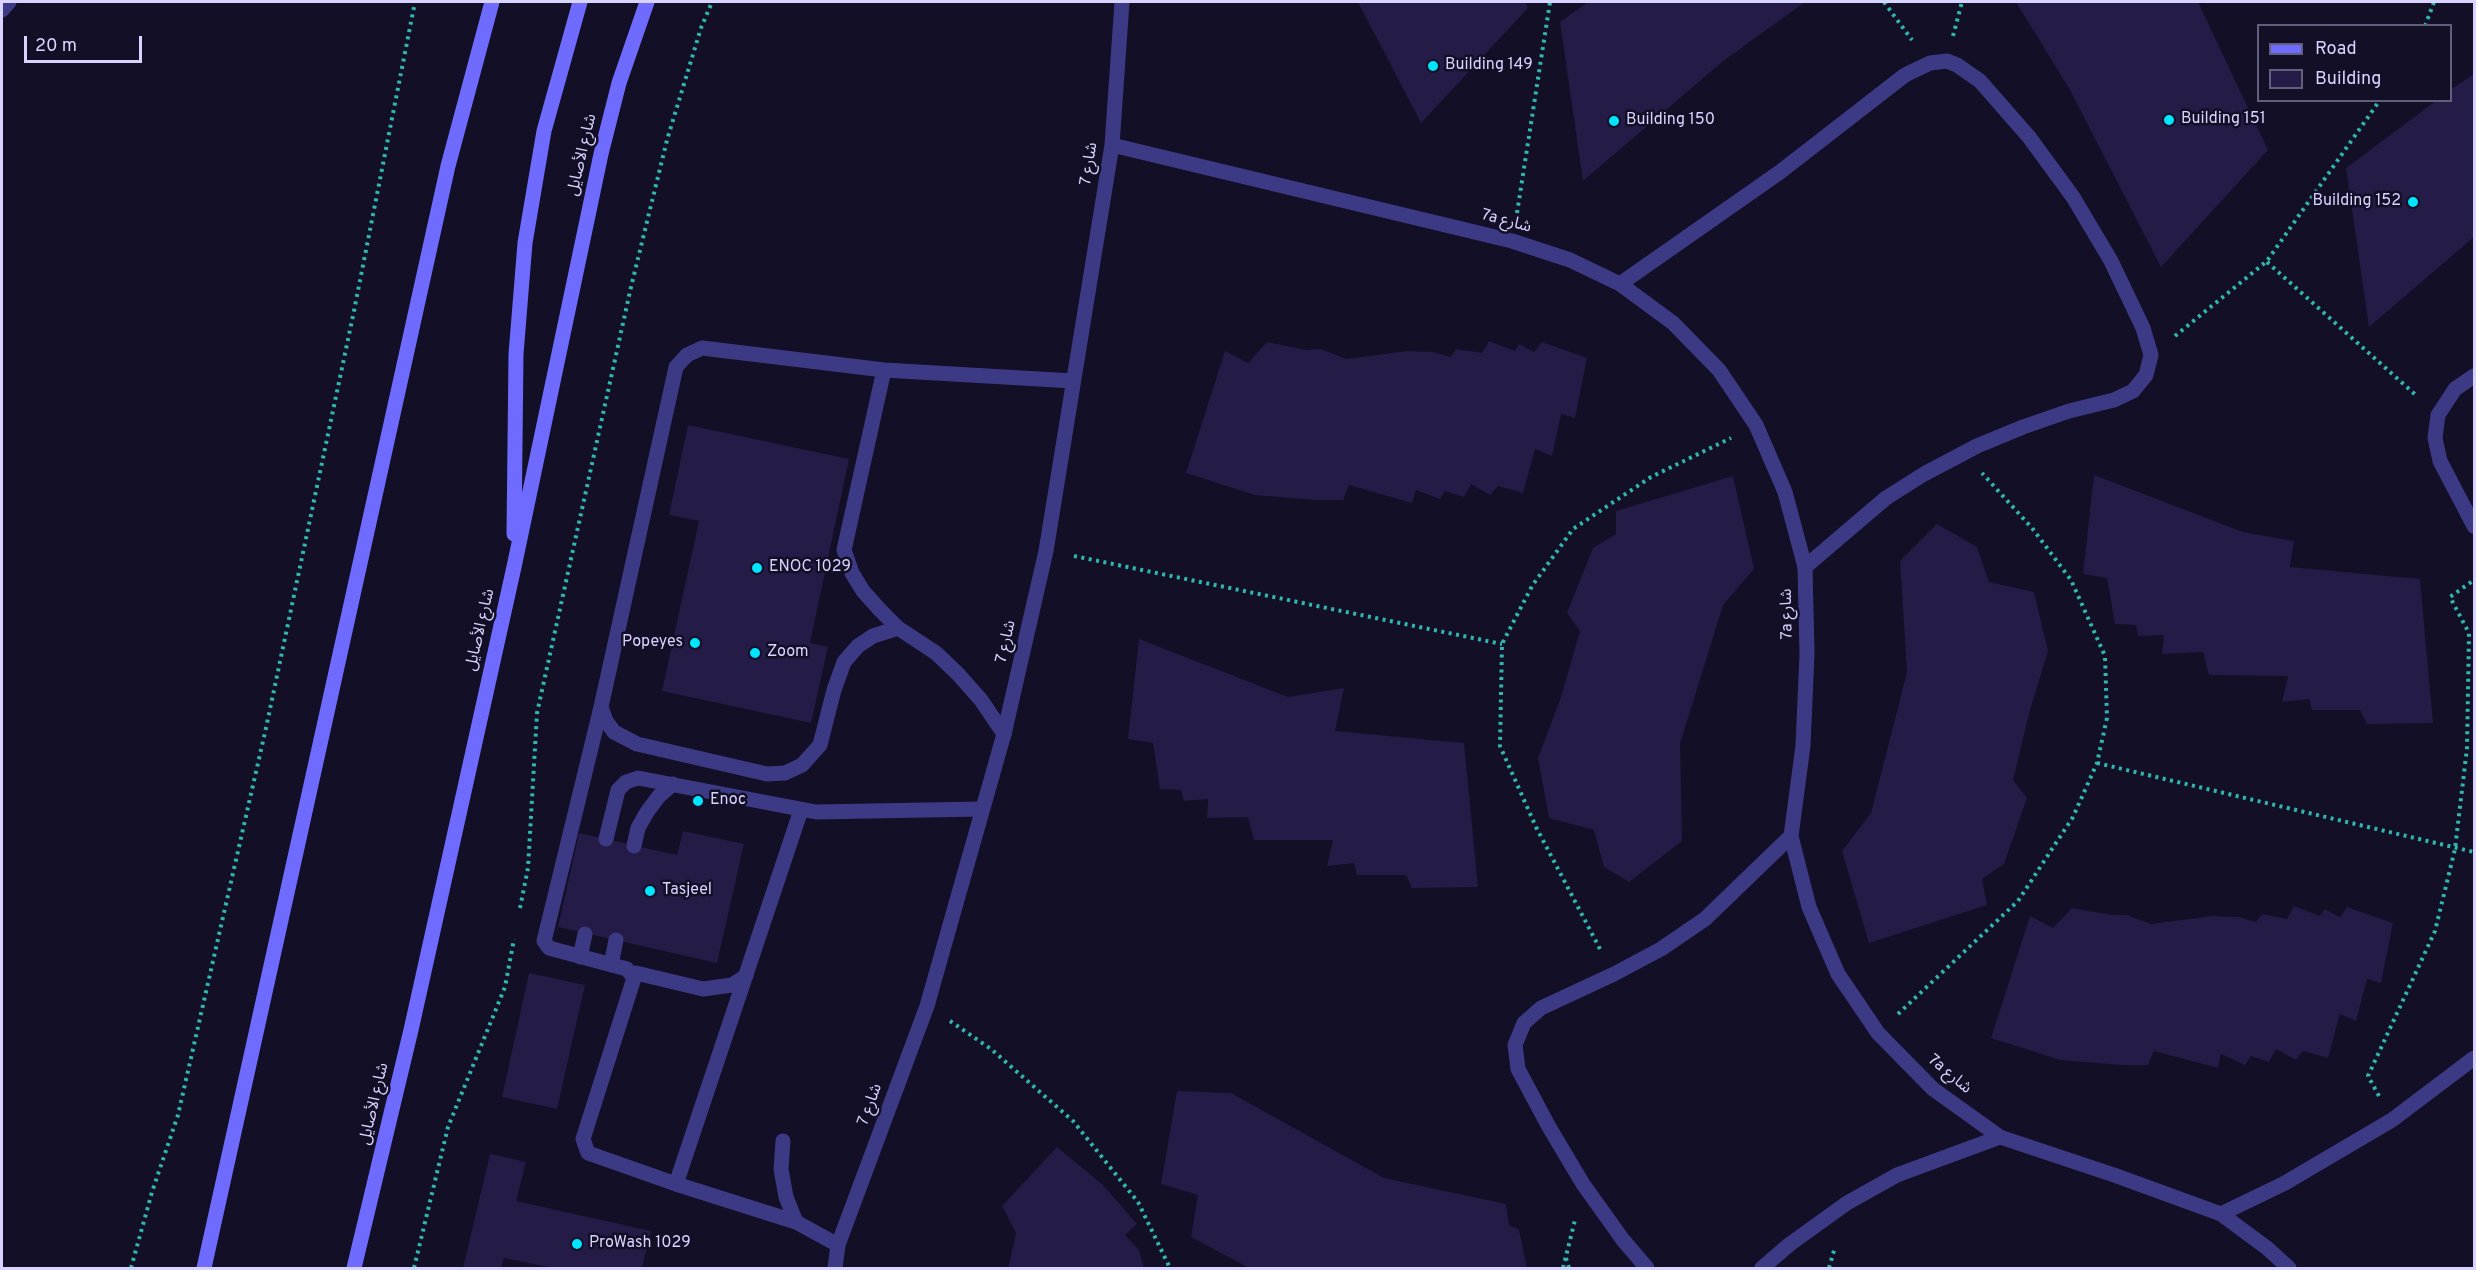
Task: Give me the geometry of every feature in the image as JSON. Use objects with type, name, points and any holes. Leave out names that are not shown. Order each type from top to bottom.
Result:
[{"type":"main road","points":[[204,1269],[446,178],[492,2]]},
{"type":"main road","points":[[514,567],[516,354],[525,243],[544,131],[580,2]]},
{"type":"main road","name":"شارع الأصايل","points":[[354,1269],[411,1030],[514,567],[602,154],[619,83],[646,5]]},
{"type":"street","points":[[2,10],[9,2]]},
{"type":"street","name":"شارع 7","points":[[835,1269],[838,1245],[927,1005],[1004,734],[1046,550],[1112,145],[1122,2]]},
{"type":"street","points":[[1620,284],[1780,172],[1905,75],[1930,63],[1947,61],[1980,81],[2029,137],[2073,197],[2111,261],[2143,328],[2151,355],[2146,375],[2133,391],[2114,400],[2023,426],[1964,452],[1886,498],[1805,567]]},
{"type":"street","name":"7a شارع","points":[[1112,145],[1512,241],[1570,260],[1620,284],[1673,323],[1719,370],[1756,425],[1785,492],[1805,567],[1807,654],[1803,746],[1791,836],[1809,907],[1834,964],[1878,1033],[1933,1089],[2000,1137],[2125,1178],[2221,1214],[2267,1248],[2289,1269]]},
{"type":"street","points":[[746,976],[732,985],[703,989],[633,974],[627,969],[549,948],[544,936],[601,707],[676,367],[694,350],[702,348],[884,370],[1073,381]]},
{"type":"street","points":[[884,370],[844,550],[852,573],[863,591],[898,628],[936,653],[958,674],[981,700],[1004,734]]},
{"type":"street","points":[[2475,376],[2454,389],[2438,416],[2435,438],[2440,461],[2475,526]]},
{"type":"street","points":[[601,707],[606,722],[614,732],[637,744],[767,774],[785,773],[802,765],[820,745],[844,662],[858,646],[873,636],[898,628]]},
{"type":"street","points":[[606,839],[618,790],[626,782],[638,778],[801,810],[833,813],[982,809]]},
{"type":"street","points":[[634,846],[638,828],[647,812],[659,796],[673,784]]},
{"type":"street","points":[[676,1184],[801,810]]},
{"type":"street","points":[[1647,1269],[1583,1184],[1549,1127],[1518,1068],[1515,1045],[1524,1023],[1541,1008],[1614,975],[1661,949],[1705,919],[1791,836]]},
{"type":"street","points":[[580,957],[585,934]]},
{"type":"street","points":[[611,965],[616,940]]},
{"type":"street","points":[[633,974],[633,982],[583,1139],[583,1144],[592,1156],[796,1222],[838,1245]]},
{"type":"street","points":[[2221,1214],[2295,1177],[2392,1120],[2475,1058]]},
{"type":"street","points":[[1762,1269],[1790,1244],[1847,1203],[1898,1175],[2000,1137]]},
{"type":"street","points":[[783,1141],[781,1169],[786,1197],[796,1222]]},
{"type":"path","points":[[131,1269],[152,1192],[178,1115],[266,728],[354,311],[415,2]]},
{"type":"path","points":[[519,912],[528,868],[537,713],[631,287],[667,140],[701,28],[712,2]]},
{"type":"path","points":[[1512,241],[1550,2]]},
{"type":"path","points":[[1884,2],[1930,63]]},
{"type":"path","points":[[2426,24],[2434,2]]},
{"type":"path","points":[[2151,355],[2267,261],[2379,102]]},
{"type":"path","points":[[2267,261],[2438,416]]},
{"type":"path","points":[[1614,975],[1536,827],[1500,746],[1502,644],[1532,586],[1573,529],[1651,477],[1756,425]]},
{"type":"path","points":[[1878,1033],[2018,900],[2073,817],[2097,763],[2108,718],[2105,656],[2072,580],[2032,528],[1964,452]]},
{"type":"path","points":[[1046,550],[1502,644]]},
{"type":"path","points":[[2392,1120],[2368,1076],[2435,931],[2455,849],[2467,748],[2469,633],[2450,597],[2475,580]]},
{"type":"path","points":[[2097,763],[2475,852]]},
{"type":"path","points":[[414,1269],[448,1127],[505,987],[515,933]]},
{"type":"path","points":[[927,1005],[991,1049],[1073,1121],[1138,1202],[1170,1269]]},
{"type":"path","points":[[1563,1269],[1583,1184]]},
{"type":"path","points":[[1566,1257],[1569,1269]]},
{"type":"building","name":"Building 149","points":[[1358,2],[1525,2],[1528,8],[1421,123]]},
{"type":"building","name":"Building 150","points":[[1588,2],[1805,2],[1722,62],[1583,181],[1560,22]]},
{"type":"building","name":"Building 151","points":[[2016,2],[2198,2],[2268,150],[2161,267],[2070,90]]},
{"type":"building","name":"Building 152","points":[[2474,74],[2474,237],[2369,327],[2346,168],[2434,102],[2452,102],[2452,89]]},
{"type":"building","points":[[1489,341],[1515,351],[1519,344],[1534,352],[1542,342],[1587,358],[1575,418],[1561,414],[1552,456],[1535,449],[1523,493],[1498,486],[1490,495],[1471,484],[1464,497],[1445,491],[1440,499],[1416,490],[1412,503],[1349,485],[1343,500],[1316,500],[1255,495],[1186,473],[1225,351],[1248,363],[1267,342],[1306,350],[1321,349],[1346,359],[1407,351],[1433,352],[1451,357],[1456,349],[1482,353]]},
{"type":"building","name":"ENOC 1029","points":[[688,425],[849,459],[810,643],[828,647],[811,723],[662,691],[699,521],[669,515]]},
{"type":"building","points":[[2094,475],[2243,532],[2294,541],[2290,567],[2420,579],[2433,723],[2367,724],[2360,710],[2312,710],[2309,699],[2282,702],[2288,676],[2209,675],[2203,652],[2162,654],[2164,635],[2138,636],[2136,625],[2115,624],[2107,578],[2083,574]]},
{"type":"building","points":[[1733,476],[1754,569],[1723,605],[1680,744],[1682,841],[1629,882],[1604,867],[1594,830],[1549,818],[1538,758],[1561,697],[1580,631],[1567,613],[1593,548],[1616,534],[1616,511]]},
{"type":"building","points":[[1937,524],[1977,547],[1989,582],[2034,592],[2048,651],[2029,714],[2013,780],[2027,798],[2004,864],[1982,879],[1987,905],[1869,943],[1842,851],[1871,813],[1907,672],[1900,561]]},
{"type":"building","points":[[1139,639],[1288,697],[1344,688],[1335,731],[1464,743],[1478,887],[1412,888],[1406,875],[1357,875],[1354,863],[1327,866],[1333,840],[1254,840],[1248,817],[1207,818],[1208,799],[1184,801],[1181,790],[1160,789],[1153,743],[1128,739]]},
{"type":"building","name":"Tasjeel","points":[[683,831],[744,844],[717,963],[558,927],[579,833],[677,855]]},
{"type":"building","points":[[2294,906],[2320,916],[2324,909],[2340,917],[2347,907],[2393,923],[2381,983],[2367,979],[2356,1021],[2340,1014],[2328,1058],[2303,1051],[2296,1060],[2276,1049],[2269,1062],[2251,1056],[2245,1065],[2221,1054],[2218,1068],[2154,1051],[2148,1065],[2121,1065],[2060,1060],[1991,1038],[2030,916],[2053,928],[2072,908],[2112,915],[2127,915],[2151,924],[2212,916],[2239,917],[2256,922],[2262,914],[2287,919]]},
{"type":"building","points":[[529,973],[585,985],[557,1109],[502,1097]]},
{"type":"building","points":[[1177,1091],[1231,1093],[1384,1178],[1506,1204],[1509,1225],[1519,1230],[1527,1268],[1249,1268],[1191,1237],[1198,1195],[1161,1184]]},
{"type":"building","points":[[1057,1147],[1103,1185],[1137,1224],[1125,1235],[1139,1250],[1144,1268],[1008,1268],[1016,1233],[1002,1206]]},
{"type":"building","name":"ProWash 1029","points":[[490,1154],[526,1162],[516,1201],[651,1231],[642,1268],[553,1268],[504,1258],[501,1268],[463,1268]]},
{"type":"place","name":"Building 149","points":[[1433,66]]},
{"type":"place","name":"Building 151","points":[[2169,120]]},
{"type":"place","name":"Building 150","points":[[1614,121]]},
{"type":"place","name":"Building 152","points":[[2413,202]]},
{"type":"place","name":"ENOC 1029","points":[[757,568]]},
{"type":"place","name":"Popeyes","points":[[695,643]]},
{"type":"place","name":"Zoom","points":[[755,653]]},
{"type":"place","name":"Enoc","points":[[698,801]]},
{"type":"place","name":"Tasjeel","points":[[650,891]]},
{"type":"place","name":"ProWash 1029","points":[[577,1244]]}]
